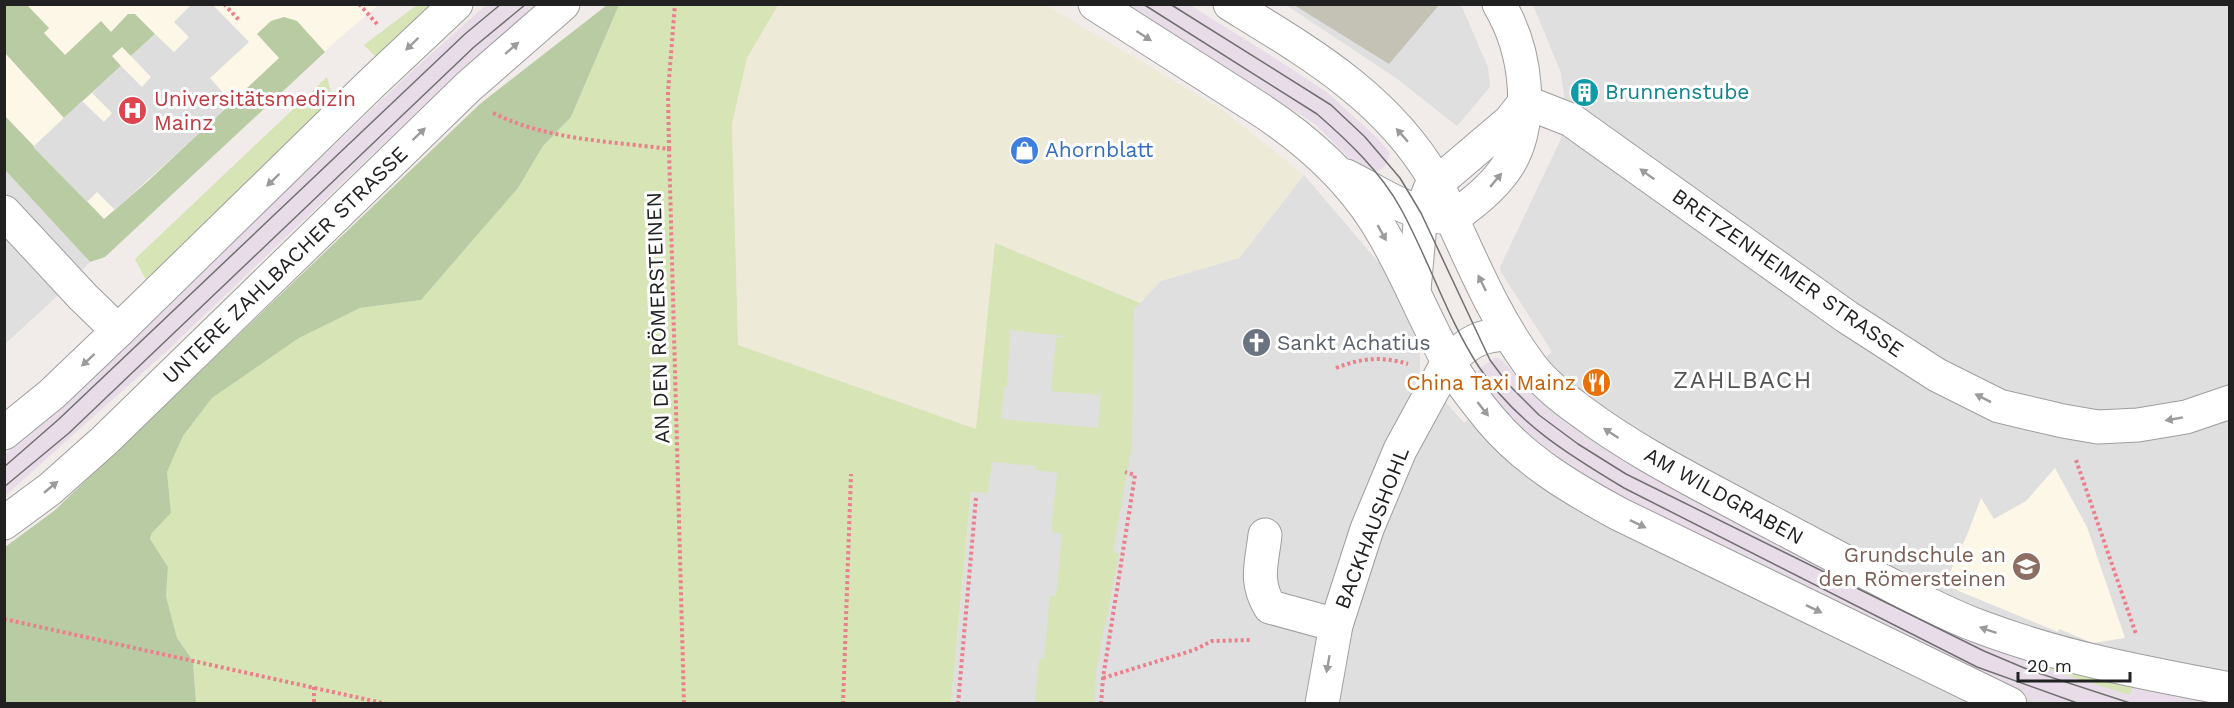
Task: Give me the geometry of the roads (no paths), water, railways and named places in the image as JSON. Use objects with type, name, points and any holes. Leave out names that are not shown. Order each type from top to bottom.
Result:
[{"type":"street","points":[[4,432],[52,394],[363,91],[456,4]]},
{"type":"street","name":"UNTERE ZAHLBACHER STRASSE","points":[[4,523],[50,489],[104,441],[468,87],[563,4]]},
{"type":"street","points":[[1095,4],[1285,126],[1334,170],[1375,219],[1414,290],[1448,362],[1480,406],[1509,439],[1527,455],[1574,488],[1619,514],[2010,704]]},
{"type":"street","points":[[1230,4],[1310,53],[1357,87],[1414,150],[1436,182],[1452,218]]},
{"type":"street","points":[[1334,170],[1421,213],[1452,218],[1483,196],[1510,162],[1521,138],[1525,102],[1522,65],[1499,4]]},
{"type":"street","points":[[1414,290],[1421,213],[1425,198],[1436,182],[1510,121],[1525,102]]},
{"type":"street","name":"BRETZENHEIMER STRASSE","points":[[1525,102],[1571,120],[1847,317],[1937,375],[1999,406],[2098,427],[2138,425],[2186,417],[2229,402]]},
{"type":"street","points":[[4,213],[118,331]]},
{"type":"street","name":"AM WILDGRABEN","points":[[1452,218],[1480,280],[1509,334],[1531,366],[1546,383],[1611,433],[1670,468],[1933,607],[1978,626],[2062,654],[2101,664],[2229,689]]},
{"type":"street","points":[[1448,362],[1466,345],[1480,337],[1509,334]]},
{"type":"street","name":"BACKHAUSHOHL","points":[[1322,704],[1335,625],[1367,528],[1410,431],[1448,362]]},
{"type":"street","points":[[1265,535],[1260,580],[1263,594],[1270,607],[1335,625]]},
{"type":"tram line","points":[[4,467],[59,419],[465,34],[501,4]]},
{"type":"tram line","points":[[4,487],[69,433],[474,47],[526,4]]},
{"type":"tram line","points":[[1143,4],[1317,114],[1363,158],[1384,182],[1401,209],[1457,329],[1479,367],[1510,405],[1545,436],[1624,488],[1977,667],[2080,704]]},
{"type":"tram line","points":[[1170,4],[1331,105],[1365,137],[1400,178],[1421,213],[1490,360],[1508,384],[1539,415],[1578,444],[1626,474],[1984,651],[2029,670],[2133,704]]},
{"type":"place","name":"Brunnenstube","points":[[1584,92]]},
{"type":"place","name":"Universitätsmedizin Mainz","points":[[133,111]]},
{"type":"place","name":"Ahornblatt","points":[[1024,150]]},
{"type":"place","name":"Sankt Achatius","points":[[1256,343]]},
{"type":"place","name":"China Taxi Mainz","points":[[1597,383]]},
{"type":"place","name":"Grundschule an den Römersteinen","points":[[2027,567]]},
{"type":"district","name":"ZAHLBACH","points":[[1743,380]]}]
